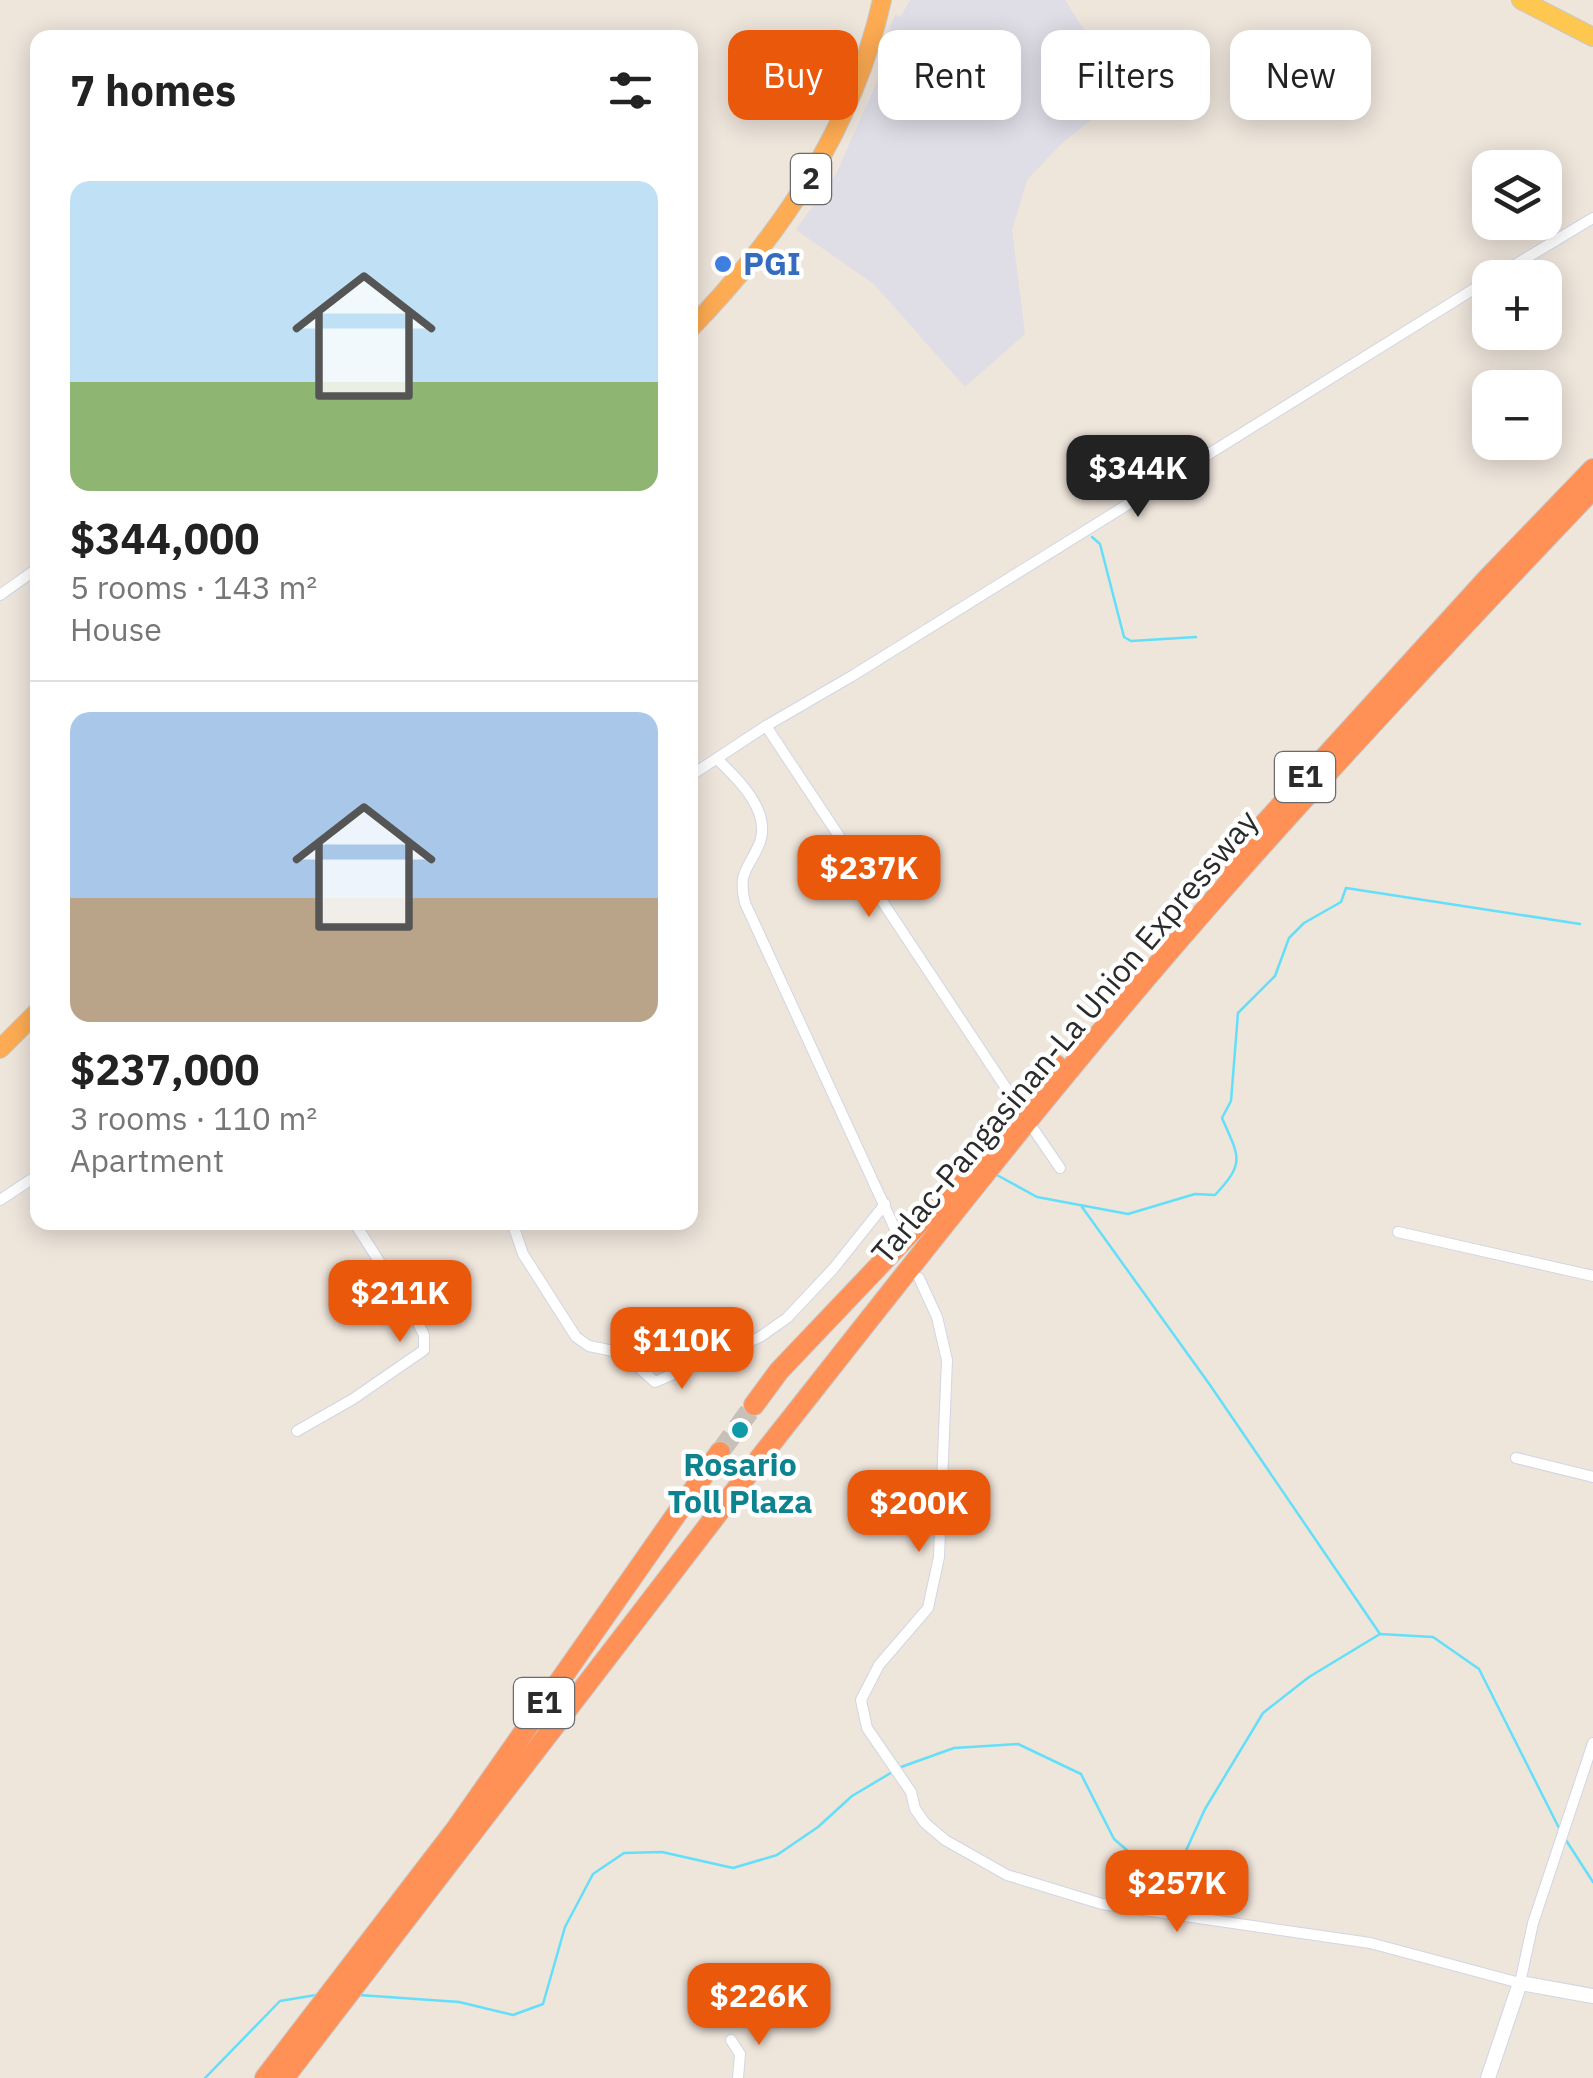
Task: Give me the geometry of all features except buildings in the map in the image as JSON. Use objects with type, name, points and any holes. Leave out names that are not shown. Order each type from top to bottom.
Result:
[{"type":"highway","name":"2","points":[[698,320],[764,246],[809,182],[840,124],[874,34],[882,0]]},
{"type":"highway","name":"Tarlac-Pangasinan-La Union Expressway","points":[[754,1405],[779,1371],[953,1188],[1261,825],[1593,469]]},
{"type":"highway","name":"Tarlac-Pangasinan-La Union Expressway","points":[[281,2070],[384,1950],[931,1239],[1232,880],[1499,587],[1593,490]]},
{"type":"highway","points":[[0,1049],[30,1018]]},
{"type":"highway","name":"Tarlac-Pangasinan-La Union Expressway","points":[[281,2070],[362,1950],[456,1829],[720,1452]]},
{"type":"main road","points":[[1521,0],[1593,38]]},
{"type":"street","points":[[1522,260],[1593,218]]},
{"type":"street","points":[[698,771],[1472,290]]},
{"type":"street","points":[[0,595],[30,574]]},
{"type":"street","points":[[766,726],[1008,1091]]},
{"type":"street","points":[[717,759],[752,798],[761,824],[759,842],[742,877],[745,902],[895,1229]]},
{"type":"street","points":[[1034,1130],[1060,1168]]},
{"type":"street","points":[[0,1200],[30,1180]]},
{"type":"street","points":[[515,1230],[523,1254],[576,1337],[589,1346],[623,1353],[654,1382],[778,1325],[833,1269],[885,1204]]},
{"type":"street","points":[[297,1431],[353,1399],[424,1350],[424,1335],[416,1319],[359,1230]]},
{"type":"street","points":[[1398,1232],[1593,1276]]},
{"type":"street","points":[[919,1278],[937,1318],[947,1360],[939,1558],[928,1608],[879,1665],[861,1700],[867,1728],[902,1777],[924,1823],[1006,1875],[1102,1904],[1370,1943],[1520,1984],[1593,1996]]},
{"type":"street","points":[[1516,1458],[1593,1476]]},
{"type":"street","points":[[1488,2078],[1520,1984],[1534,1922],[1566,1819],[1593,1743]]},
{"type":"street","points":[[731,2040],[740,2054],[738,2078]]},
{"type":"shaded area","points":[[910,0],[1065,0],[1084,30],[1041,30],[1041,120],[1091,120],[1027,180],[1012,230],[1025,334],[965,387],[874,284],[796,230],[837,172],[878,79],[878,120],[1021,120],[1021,30],[889,30],[895,15],[901,16]]},
{"type":"waterway","points":[[1092,537],[1100,544],[1124,637],[1131,641],[1196,637]]},
{"type":"waterway","points":[[997,1175],[1037,1197],[1128,1214],[1195,1194],[1215,1195],[1232,1175],[1236,1159],[1222,1118],[1231,1101],[1238,1013],[1275,976],[1289,938],[1304,923],[1341,902],[1346,888],[1580,924]]},
{"type":"waterway","points":[[1082,1207],[1210,1385],[1380,1634]]},
{"type":"waterway","points":[[901,1767],[954,1748],[1018,1744],[1081,1774],[1114,1839],[1143,1864],[1184,1855],[1205,1809],[1263,1713],[1309,1677],[1380,1634],[1433,1637],[1479,1669],[1560,1830]]},
{"type":"waterway","points":[[359,1995],[459,2002],[513,2015],[543,2004],[565,1927],[593,1874],[624,1853],[662,1852],[733,1868],[777,1855],[818,1827],[852,1796],[894,1771]]},
{"type":"waterway","points":[[1564,1837],[1593,1882]]},
{"type":"waterway","points":[[205,2078],[280,2001],[316,1995]]},
{"type":"tunnel","points":[[720,1452],[754,1405]]},
{"type":"place","name":"PGI","points":[[723,264]]},
{"type":"place","name":"Rosario Toll Plaza","points":[[740,1430]]}]
